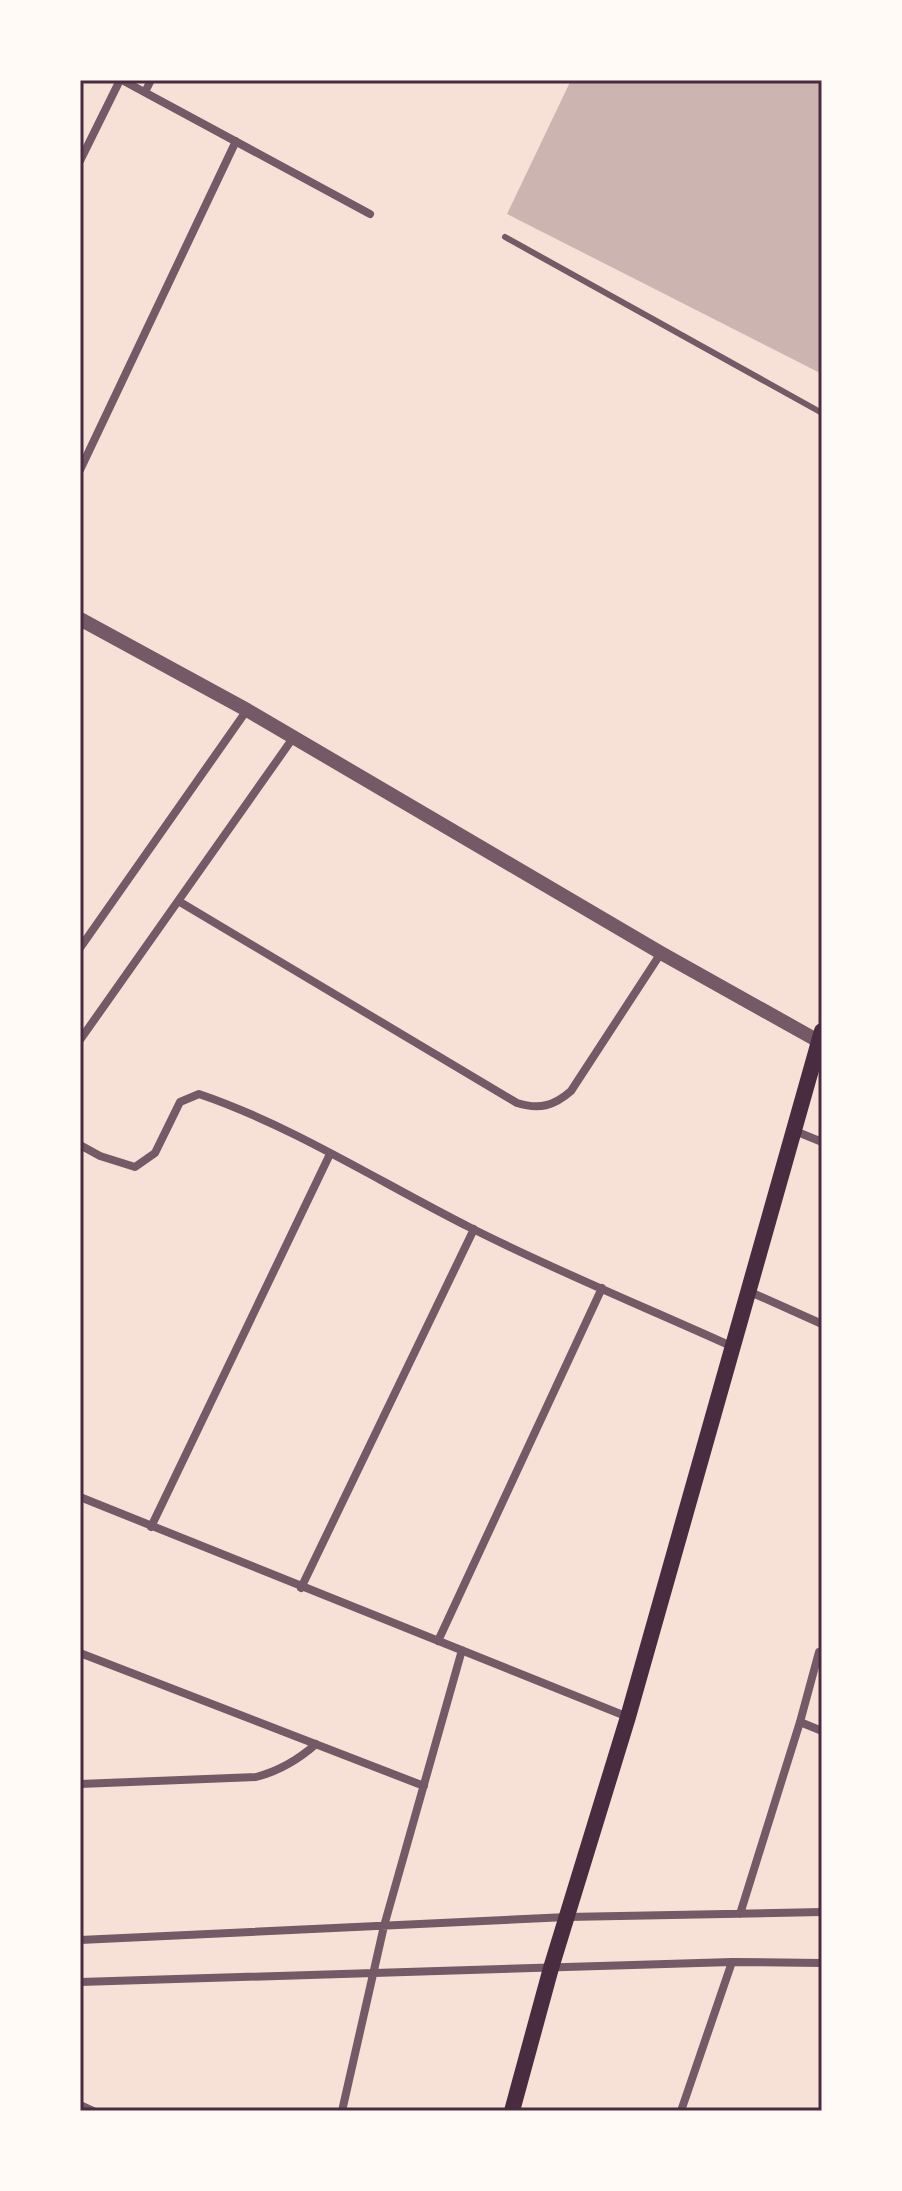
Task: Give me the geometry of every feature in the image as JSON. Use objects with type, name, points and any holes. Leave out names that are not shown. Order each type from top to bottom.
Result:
[{"type":"main road","points":[[512,2111],[551,1968],[628,1717],[821,1036]]},
{"type":"street","points":[[80,161],[121,80],[370,214]]},
{"type":"street","points":[[145,92],[151,80]]},
{"type":"street","points":[[80,470],[236,141]]},
{"type":"street","points":[[80,619],[247,710],[661,953],[821,1036]]},
{"type":"street","points":[[80,948],[247,710]]},
{"type":"street","points":[[80,1040],[293,738]]},
{"type":"street","points":[[180,902],[527,1106],[552,1105],[571,1091],[661,953]]},
{"type":"street","points":[[80,1145],[100,1156],[135,1167],[155,1153],[180,1102],[199,1094],[222,1101],[474,1229],[731,1346]]},
{"type":"street","points":[[795,1131],[822,1142]]},
{"type":"street","points":[[151,1527],[330,1154]]},
{"type":"street","points":[[301,1588],[474,1229]]},
{"type":"street","points":[[438,1641],[602,1288]]},
{"type":"street","points":[[748,1290],[822,1324]]},
{"type":"street","points":[[80,1497],[628,1717]]},
{"type":"street","points":[[342,2111],[384,1926],[462,1650]]},
{"type":"street","points":[[740,1914],[819,1652]]},
{"type":"street","points":[[80,1653],[424,1786]]},
{"type":"street","points":[[800,1722],[822,1731]]},
{"type":"street","points":[[80,1784],[256,1777],[290,1764],[316,1744]]},
{"type":"street","points":[[80,1940],[567,1917],[822,1912]]},
{"type":"street","points":[[681,2111],[732,1962]]},
{"type":"street","points":[[80,1982],[732,1962],[822,1963]]},
{"type":"street","points":[[80,2105],[93,2111]]},
{"type":"lane","points":[[505,237],[822,413]]},
{"type":"building","points":[[571,80],[822,80],[822,374],[507,214]]}]
